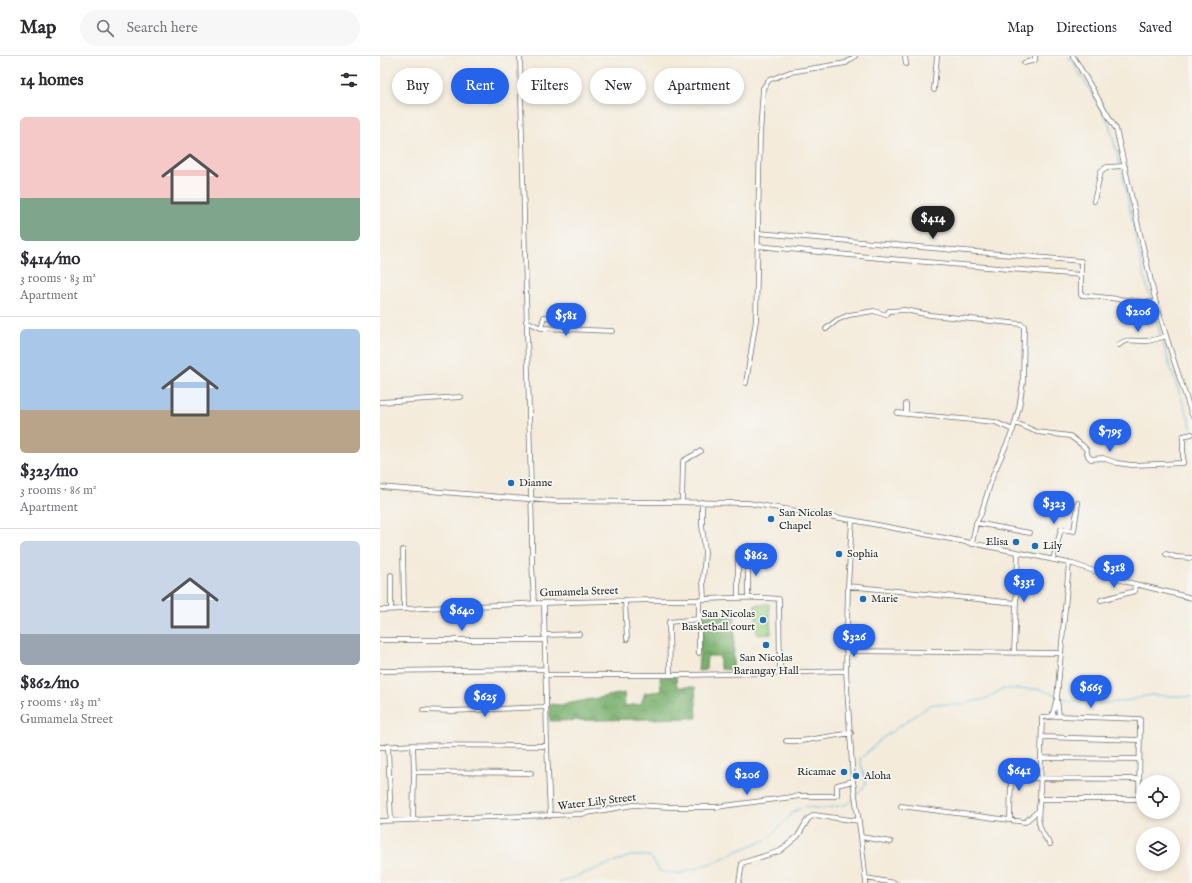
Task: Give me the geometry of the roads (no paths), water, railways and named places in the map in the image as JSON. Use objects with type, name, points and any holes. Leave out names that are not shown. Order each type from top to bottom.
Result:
[{"type":"street","points":[[520,56],[534,603]]},
{"type":"street","points":[[746,383],[756,320],[760,134],[763,88],[769,80],[790,72],[846,63],[855,56]]},
{"type":"street","points":[[905,56],[906,64]]},
{"type":"street","points":[[934,90],[937,56]]},
{"type":"street","points":[[1024,63],[1036,60],[1035,56]]},
{"type":"street","points":[[1073,56],[1116,129],[1156,303],[1192,415]]},
{"type":"street","points":[[1094,201],[1101,171],[1107,167],[1125,166]]},
{"type":"street","points":[[758,233],[1081,261],[1081,295],[1156,303]]},
{"type":"street","points":[[758,246],[1081,275]]},
{"type":"street","points":[[826,329],[837,320],[849,315],[874,311],[886,315],[889,311],[905,310],[930,315],[1023,325],[1025,329],[1023,382],[1016,423],[993,475],[982,514],[976,523],[972,544]]},
{"type":"street","points":[[542,328],[544,317],[579,319]]},
{"type":"street","points":[[526,321],[542,328],[612,331]]},
{"type":"street","points":[[1119,345],[1124,341],[1145,341],[1166,336]]},
{"type":"street","points":[[380,402],[461,398]]},
{"type":"street","points":[[906,404],[906,413]]},
{"type":"street","points":[[897,413],[995,422],[1013,430]]},
{"type":"street","points":[[1016,423],[1036,432],[1070,436],[1086,449],[1088,456],[1091,459],[1103,458],[1117,463],[1132,465],[1183,463],[1182,436],[1192,434]]},
{"type":"street","points":[[682,502],[683,461],[701,451]]},
{"type":"street","points":[[380,487],[531,500],[748,504],[852,520],[1069,563],[1134,584],[1192,598]]},
{"type":"street","points":[[702,502],[702,525],[705,552],[704,599]]},
{"type":"street","points":[[1053,560],[1061,529],[1074,531],[1078,503]]},
{"type":"street","points":[[852,520],[848,586],[846,671],[853,781],[866,881],[895,883]]},
{"type":"street","points":[[976,523],[1030,533]]},
{"type":"street","points":[[403,550],[404,609]]},
{"type":"street","points":[[738,552],[738,598]]},
{"type":"street","points":[[1014,652],[1018,553]]},
{"type":"street","points":[[1166,554],[1192,558]]},
{"type":"street","points":[[748,556],[748,598]]},
{"type":"street","points":[[1052,716],[1057,698],[1069,563]]},
{"type":"street","points":[[391,575],[391,609]]},
{"type":"street","points":[[1101,600],[1135,592],[1134,584]]},
{"type":"street","points":[[848,586],[1016,603]]},
{"type":"street","name":"Gumamela Street","points":[[380,610],[625,600],[699,600],[738,598],[780,599],[780,673]]},
{"type":"street","points":[[625,600],[627,639]]},
{"type":"street","points":[[699,600],[699,653]]},
{"type":"street","points":[[544,603],[550,816]]},
{"type":"street","points":[[670,675],[669,622],[698,619]]},
{"type":"street","points":[[380,640],[544,637],[579,634]]},
{"type":"street","points":[[846,651],[1061,653]]},
{"type":"street","points":[[380,671],[545,669]]},
{"type":"street","points":[[546,675],[670,675],[846,671]]},
{"type":"street","points":[[1057,698],[1059,716]]},
{"type":"street","points":[[423,710],[452,711],[546,707]]},
{"type":"street","points":[[1050,844],[1040,829],[1038,811],[1040,799],[1042,717],[1059,716],[1140,719],[1139,775]]},
{"type":"street","points":[[786,741],[801,741],[851,733]]},
{"type":"street","points":[[1042,737],[1139,740]]},
{"type":"street","points":[[380,747],[413,745],[547,746]]},
{"type":"street","points":[[412,820],[414,772],[413,745]]},
{"type":"street","points":[[388,746],[391,820]]},
{"type":"street","points":[[1041,758],[1139,758]]},
{"type":"street","points":[[414,772],[531,773]]},
{"type":"street","points":[[1010,820],[1011,778],[1136,779]]},
{"type":"street","name":"Water Lily Street","points":[[380,821],[550,816],[581,814],[634,805],[716,807],[800,796],[834,796],[837,795],[837,785],[853,781]]},
{"type":"street","points":[[1040,799],[1136,799]]},
{"type":"street","points":[[901,806],[1025,822],[1038,811]]},
{"type":"street","points":[[739,883],[742,863],[780,851],[798,836],[808,819],[814,815],[859,821]]},
{"type":"street","points":[[861,838],[891,842]]},
{"type":"waterway","points":[[1069,56],[1108,120],[1120,165]]},
{"type":"waterway","points":[[1121,168],[1143,271],[1151,301]]},
{"type":"waterway","points":[[1152,304],[1161,336]]},
{"type":"waterway","points":[[1162,339],[1170,367],[1192,428]]},
{"type":"waterway","points":[[1187,396],[1192,396]]},
{"type":"waterway","points":[[857,795],[866,784],[860,759],[881,739],[932,704],[960,705],[988,698],[1002,689],[1039,689],[1055,695]]},
{"type":"waterway","points":[[1058,696],[1068,700],[1100,704],[1130,700],[1150,695],[1192,697]]},
{"type":"waterway","points":[[559,883],[630,856],[650,856],[660,872],[681,873],[718,861],[735,852],[767,839],[793,812],[804,806],[823,809],[848,804],[853,799]]},
{"type":"place","name":"Dianne","points":[[511,483]]},
{"type":"place","name":"San Nicolas Chapel","points":[[771,519]]},
{"type":"place","name":"Elisa","points":[[1016,542]]},
{"type":"place","name":"Lily","points":[[1035,546]]},
{"type":"place","name":"Sophia","points":[[839,554]]},
{"type":"place","name":"Marie","points":[[863,599]]},
{"type":"place","name":"San Nicolas Basketball court","points":[[763,620]]},
{"type":"place","name":"San Nicolas Barangay Hall","points":[[766,645]]},
{"type":"place","name":"Ricamae","points":[[844,772]]},
{"type":"place","name":"Aloha","points":[[856,776]]}]
